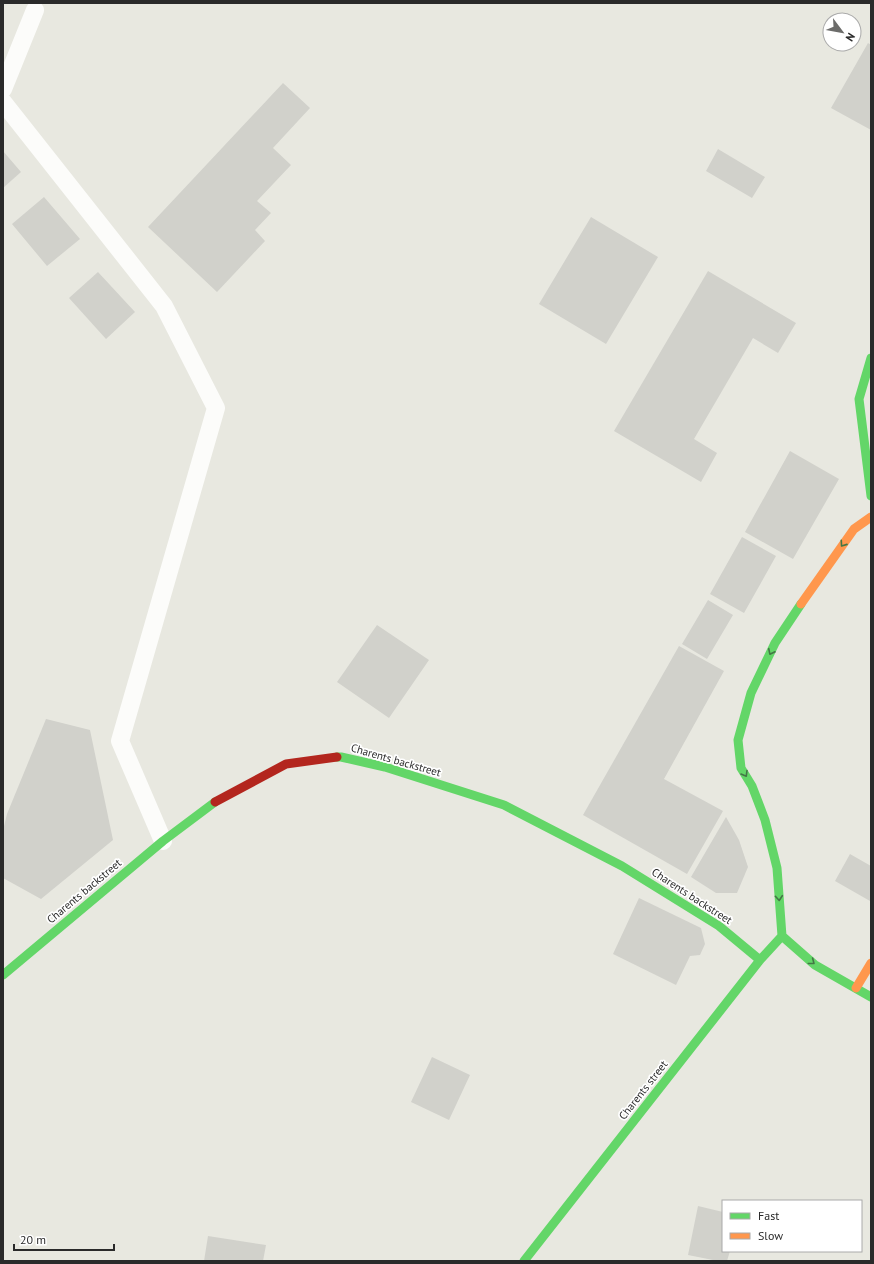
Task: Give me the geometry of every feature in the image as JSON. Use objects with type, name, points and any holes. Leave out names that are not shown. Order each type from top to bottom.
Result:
[{"type":"main road","points":[[871,358],[859,399],[871,496]]},
{"type":"main road","points":[[871,517],[854,529],[805,597],[775,643],[751,693],[738,740],[741,768],[752,786],[765,820],[777,868],[782,936],[815,965],[871,997]]},
{"type":"main road","name":"Charents backstreet","points":[[3,975],[162,841],[220,798],[286,764],[341,757],[385,767],[504,804],[622,866],[720,926],[760,960]]},
{"type":"main road","name":"Charents street","points":[[524,1261],[760,960],[782,936]]},
{"type":"main road","points":[[856,988],[871,963]]},
{"type":"lane","points":[[3,89],[34,10]]},
{"type":"lane","points":[[3,102],[164,306],[216,408],[120,741],[162,841]]},
{"type":"building","points":[[868,43],[871,45],[871,130],[831,108]]},
{"type":"building","points":[[283,83],[310,108],[273,148],[291,165],[257,201],[271,213],[255,230],[265,241],[217,292],[148,227]]},
{"type":"building","points":[[718,149],[765,177],[752,198],[706,171]]},
{"type":"building","points":[[3,151],[21,172],[3,188]]},
{"type":"building","points":[[44,197],[80,239],[47,266],[12,224]]},
{"type":"building","points":[[591,217],[658,257],[606,344],[539,304]]},
{"type":"building","points":[[708,271],[796,323],[778,353],[753,338],[694,439],[717,453],[701,482],[614,431]]},
{"type":"building","points":[[98,272],[135,312],[106,339],[69,298]]},
{"type":"building","points":[[790,451],[839,479],[793,559],[745,532]]},
{"type":"building","points":[[742,537],[776,556],[744,613],[710,594]]},
{"type":"building","points":[[708,600],[733,615],[707,659],[682,644]]},
{"type":"building","points":[[377,625],[429,660],[389,718],[337,682]]},
{"type":"building","points":[[679,646],[724,671],[664,779],[723,811],[687,874],[583,815]]},
{"type":"building","points":[[46,719],[90,730],[113,840],[41,899],[3,878],[3,830],[7,814]]},
{"type":"building","points":[[726,817],[739,840],[748,867],[737,893],[716,893],[691,877]]},
{"type":"building","points":[[850,854],[871,866],[870,901],[835,881]]},
{"type":"building","points":[[639,898],[701,928],[705,944],[700,955],[690,956],[676,985],[613,954]]},
{"type":"building","points":[[432,1057],[470,1075],[449,1120],[411,1102]]},
{"type":"building","points":[[698,1206],[722,1212],[722,1252],[730,1252],[727,1261],[718,1261],[688,1255]]},
{"type":"building","points":[[208,1236],[266,1245],[263,1261],[204,1261]]},
{"type":"traffic: fast","points":[[871,358],[859,399],[871,496]]},
{"type":"traffic: fast","points":[[782,936],[777,868],[765,820],[752,786],[741,768],[738,740],[751,693],[775,643],[801,604]]},
{"type":"traffic: fast","points":[[337,757],[385,767],[504,805],[622,866],[719,926],[760,960]]},
{"type":"traffic: fast","points":[[3,975],[163,841],[215,802]]},
{"type":"traffic: fast","points":[[782,936],[815,965],[871,997]]},
{"type":"traffic: fast","points":[[524,1261],[760,960],[782,936]]},
{"type":"traffic: slow","points":[[801,604],[854,529],[871,517]]},
{"type":"traffic: slow","points":[[856,988],[871,963]]},
{"type":"traffic: jam","points":[[215,802],[286,764],[337,757]]}]
